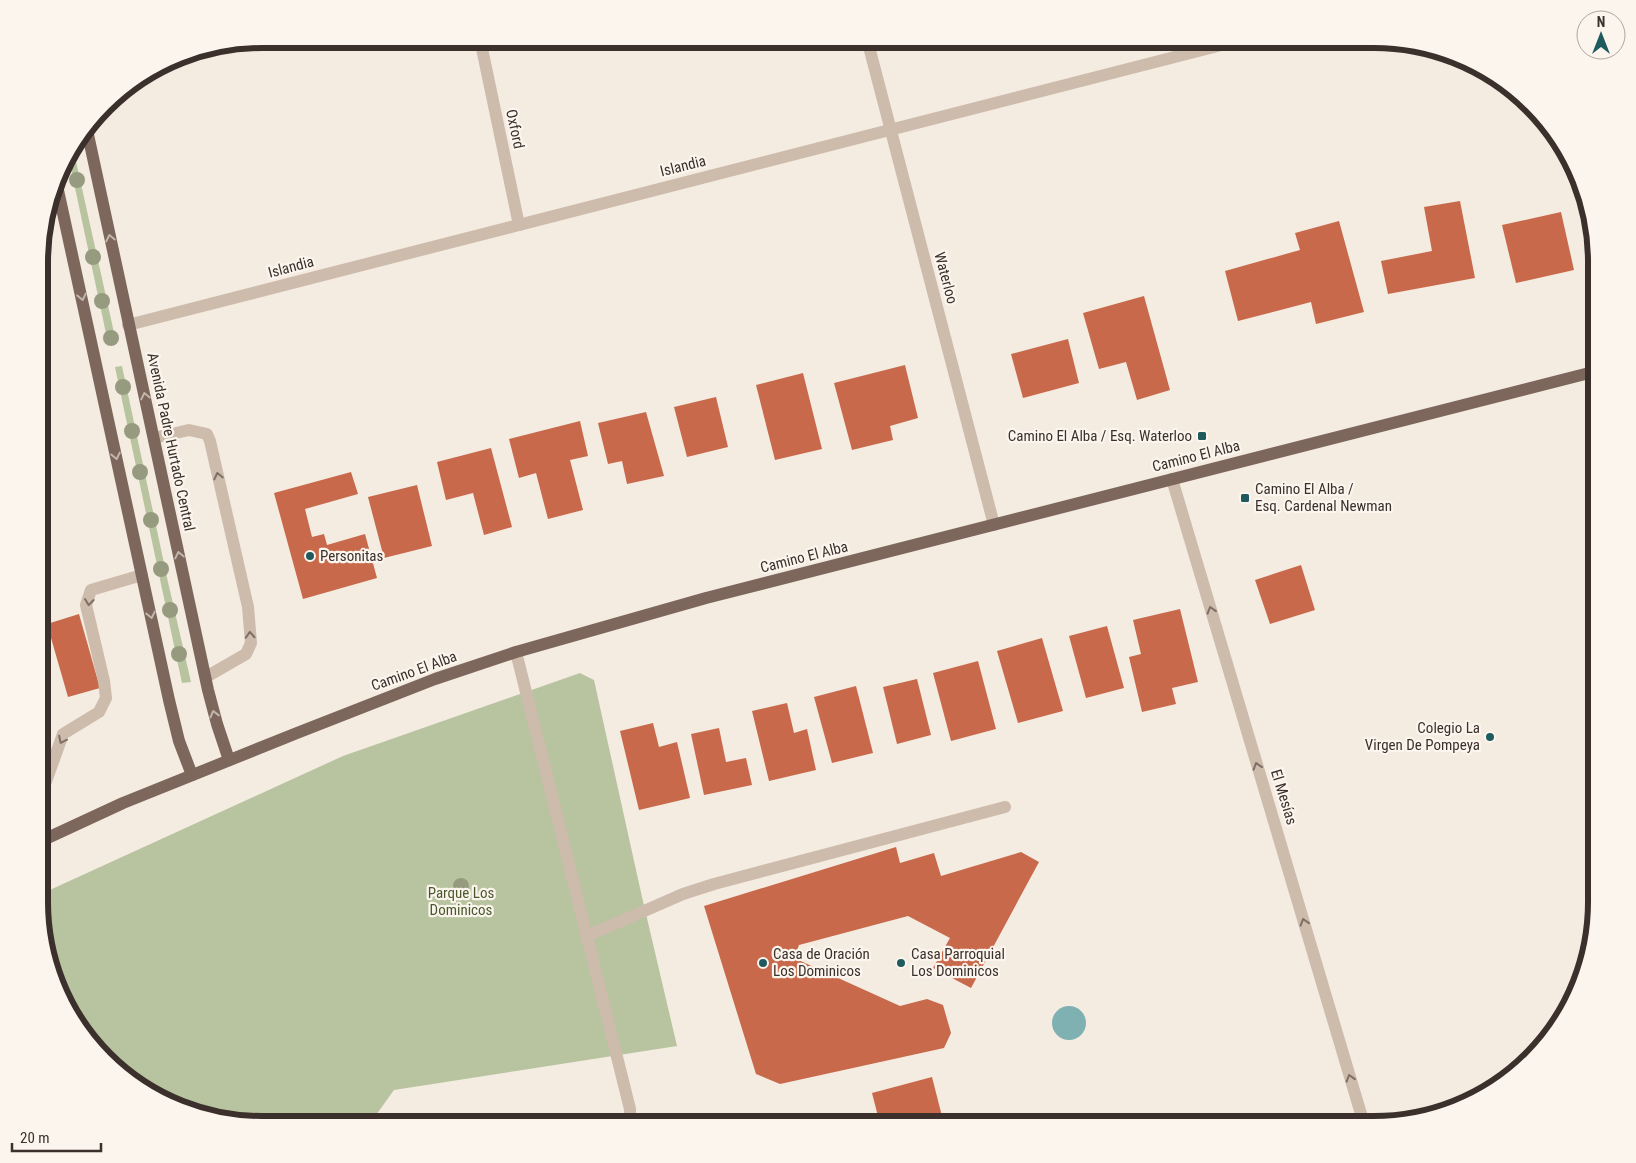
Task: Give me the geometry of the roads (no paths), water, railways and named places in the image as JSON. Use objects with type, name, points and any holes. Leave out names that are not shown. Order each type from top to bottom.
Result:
[{"type":"main road","name":"Avenida Padre Hurtado Central","points":[[88,136],[206,677],[217,724],[229,760]]},
{"type":"main road","points":[[59,193],[169,700],[180,741],[192,775]]},
{"type":"main road","name":"Camino El Alba","points":[[48,838],[229,760],[435,679],[516,652],[706,598],[1589,373]]},
{"type":"street","name":"Oxford","points":[[482,48],[519,225]]},
{"type":"street","name":"Waterloo","points":[[869,48],[994,525]]},
{"type":"street","name":"Islandia","points":[[128,325],[890,130],[1197,48]]},
{"type":"street","points":[[154,438],[188,430],[207,434],[248,607],[251,643],[246,654],[206,677]]},
{"type":"street","name":"El Mesías","points":[[1172,479],[1362,1116]]},
{"type":"street","points":[[48,775],[62,734],[99,712],[106,698],[104,681],[86,605],[91,590],[142,575]]},
{"type":"street","points":[[516,652],[630,1116]]},
{"type":"street","points":[[587,936],[683,894],[714,884],[1005,807]]},
{"type":"water","points":[[1069,1006],[1081,1011],[1086,1023],[1081,1035],[1069,1040],[1057,1035],[1052,1023],[1057,1011]]},
{"type":"place","name":"Camino El Alba / Esq. Waterloo","points":[[1202,436]]},
{"type":"place","name":"Camino El Alba / Esq. Cardenal Newman","points":[[1245,498]]},
{"type":"place","name":"Personitas","points":[[310,556]]},
{"type":"place","name":"Colegio La Virgen De Pompeya","points":[[1490,737]]},
{"type":"place","name":"Casa de Oración Los Dominicos","points":[[763,963]]},
{"type":"place","name":"Casa Parroquial Los Dominicos","points":[[901,963]]},
{"type":"park label","name":"Parque Los Dominicos","points":[[461,902]]}]
